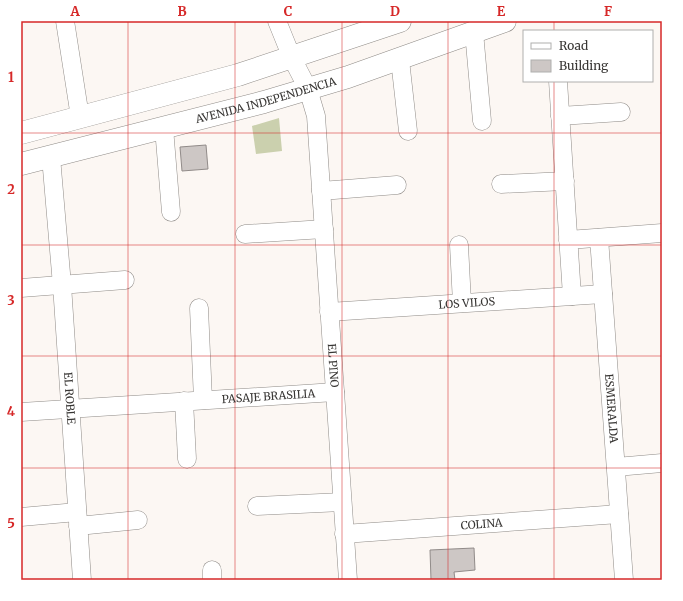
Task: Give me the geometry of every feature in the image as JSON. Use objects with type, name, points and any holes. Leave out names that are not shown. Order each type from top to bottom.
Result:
[{"type":"main road","points":[[21,132],[292,58],[400,21]]},
{"type":"main road","name":"AVENIDA INDEPENDENCIA","points":[[21,164],[164,128],[308,89],[400,60],[506,21]]},
{"type":"street","points":[[65,21],[80,117]]},
{"type":"street","name":"EL PINO","points":[[277,21],[292,58],[308,89],[316,116],[348,580]]},
{"type":"street","points":[[474,32],[482,121]]},
{"type":"street","points":[[400,60],[408,131]]},
{"type":"street","points":[[558,82],[572,296]]},
{"type":"street","points":[[560,116],[621,112]]},
{"type":"street","points":[[164,128],[171,212]]},
{"type":"street","name":"EL ROBLE","points":[[51,157],[62,285],[82,580]]},
{"type":"street","points":[[501,184],[565,181]]},
{"type":"street","points":[[321,191],[397,185]]},
{"type":"street","points":[[245,234],[324,229]]},
{"type":"street","points":[[568,240],[662,233]]},
{"type":"street","name":"ESMERALDA","points":[[600,238],[624,580]]},
{"type":"street","points":[[459,245],[462,303]]},
{"type":"street","points":[[21,288],[125,280]]},
{"type":"street","name":"LOS VILOS","points":[[329,312],[603,294]]},
{"type":"street","points":[[199,308],[203,400]]},
{"type":"street","name":"PASAJE BRASILIA","points":[[21,412],[335,392]]},
{"type":"street","points":[[184,401],[188,458]]},
{"type":"street","points":[[616,467],[662,463]]},
{"type":"street","points":[[257,506],[342,502]]},
{"type":"street","name":"COLINA","points":[[344,534],[619,514]]},
{"type":"street","points":[[21,517],[138,520]]},
{"type":"green space","points":[[279,118],[282,151],[256,154],[252,126]]},
{"type":"building","points":[[206,145],[208,169],[182,171],[180,147]]},
{"type":"building","points":[[474,548],[475,570],[454,572],[455,580],[431,580],[430,550]]}]
